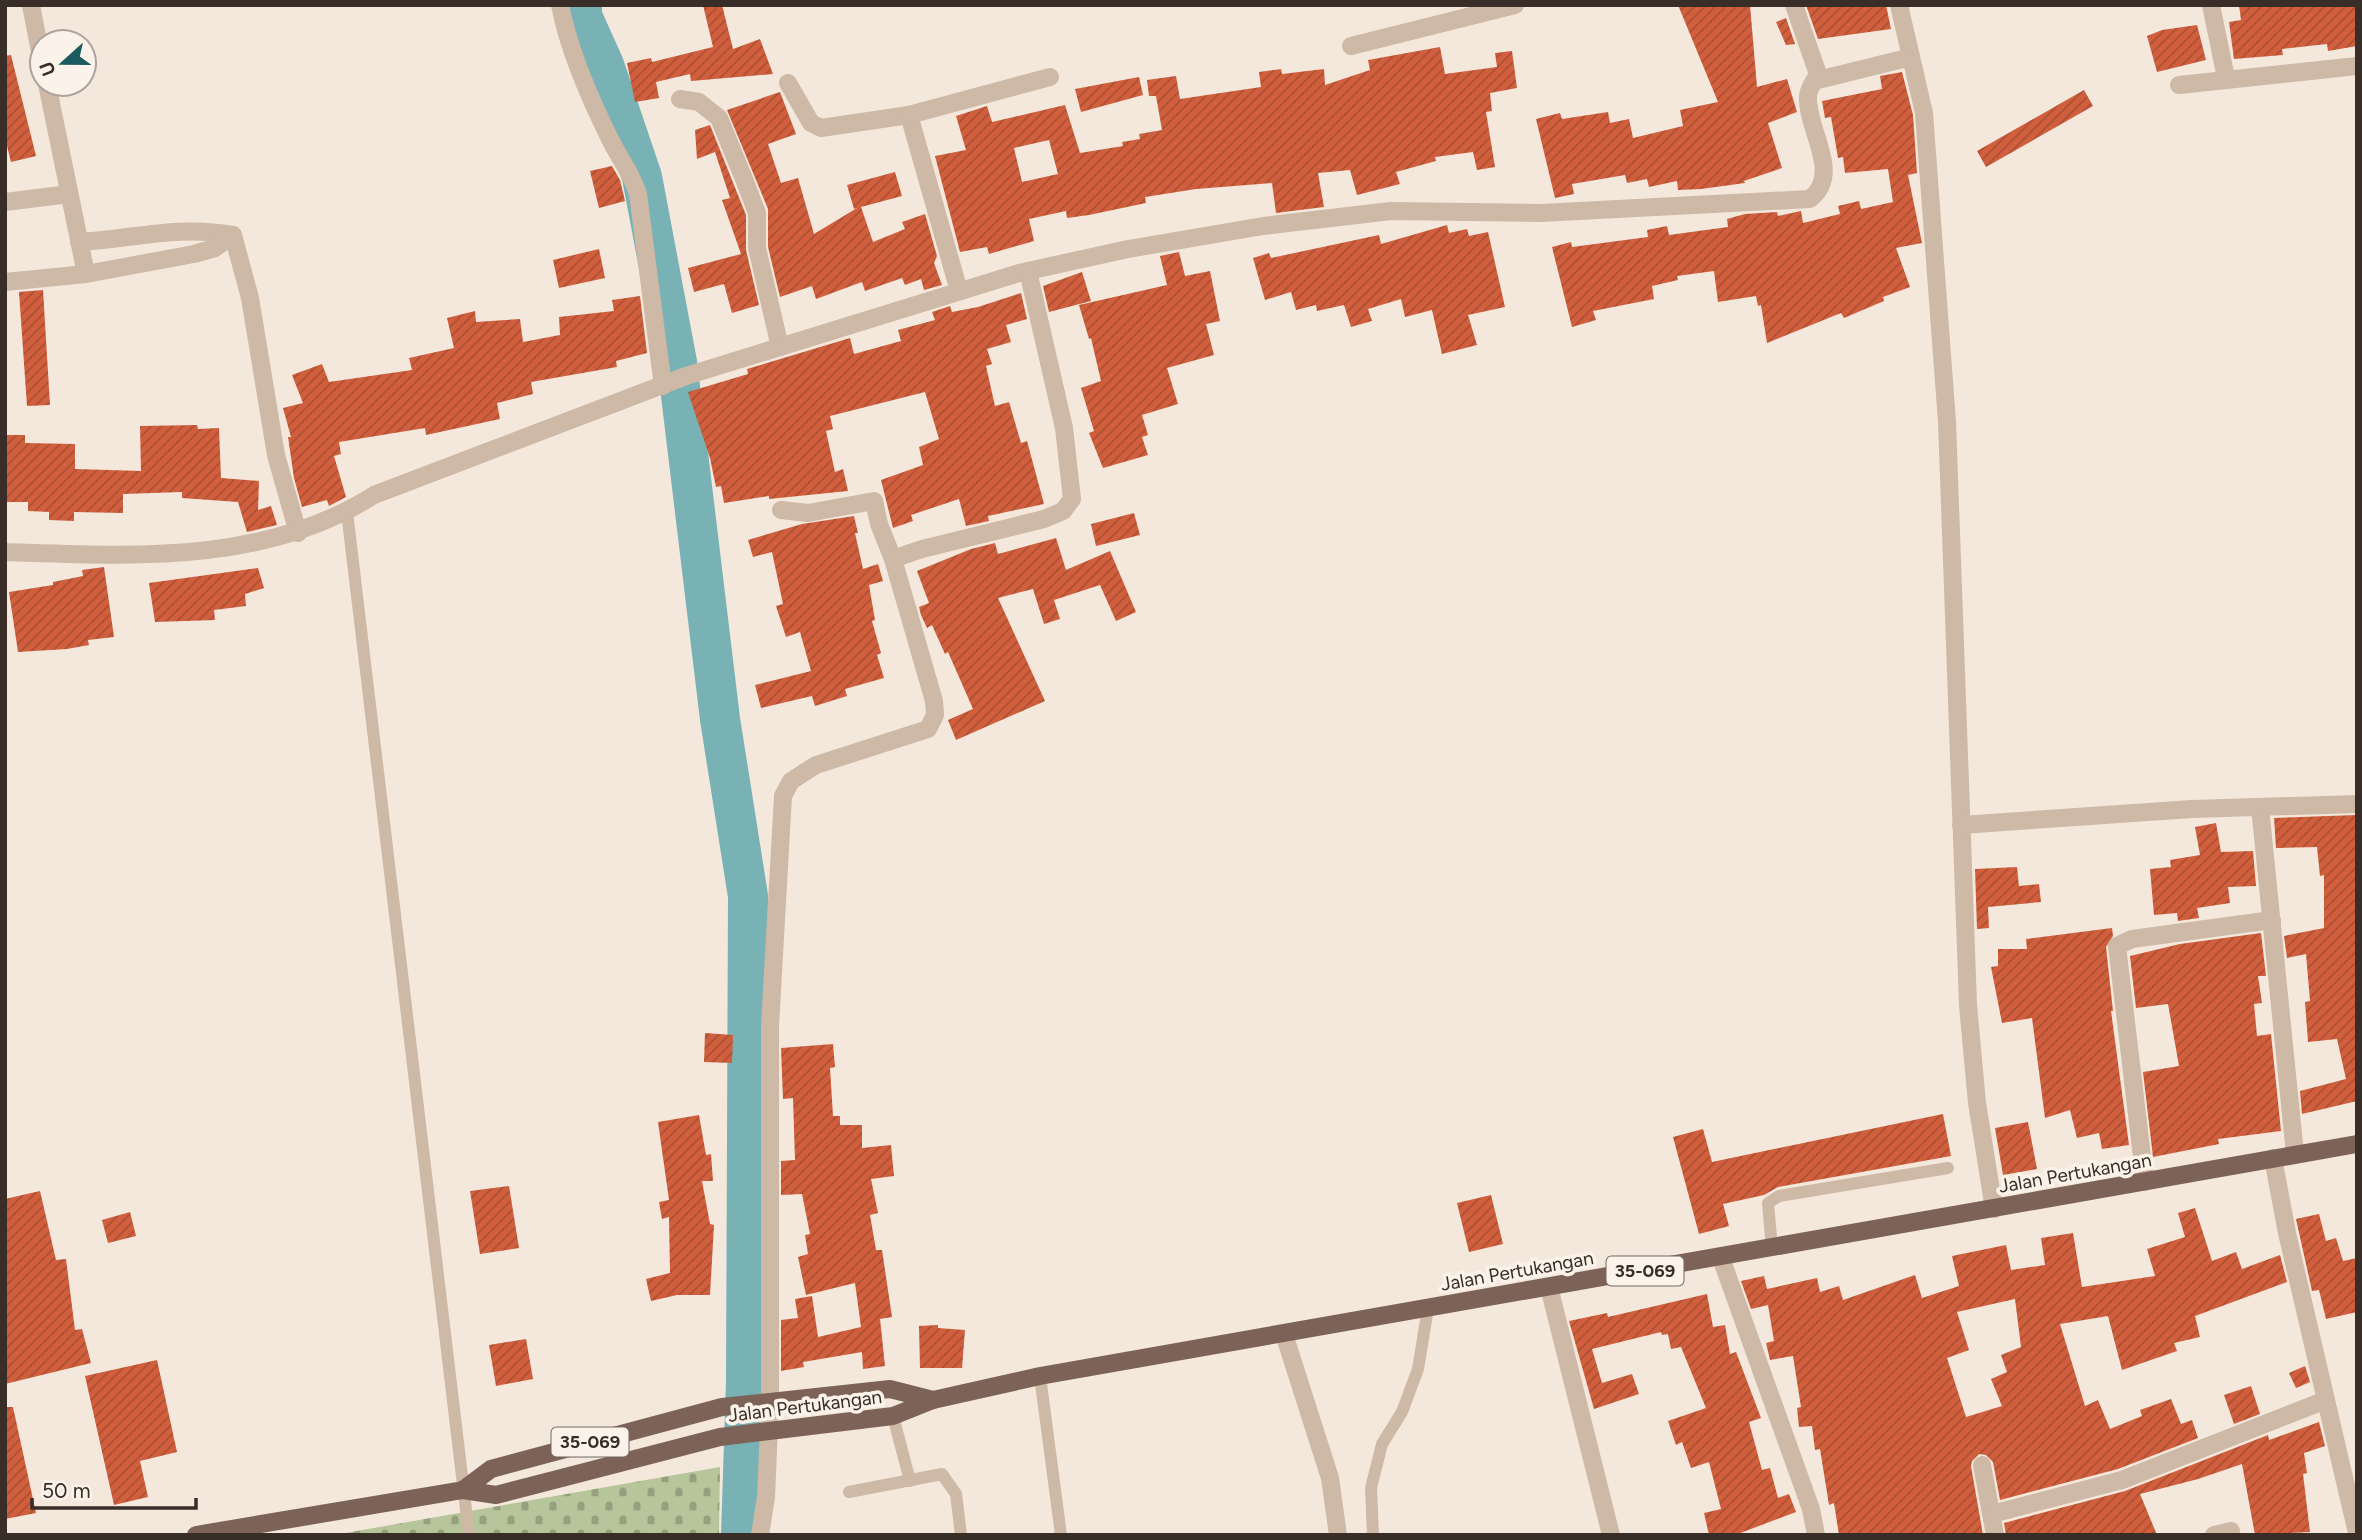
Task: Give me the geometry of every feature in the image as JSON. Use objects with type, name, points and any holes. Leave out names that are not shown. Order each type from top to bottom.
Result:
[{"type":"main road","name":"Jalan Pertukangan","points":[[463,1490],[496,1495],[720,1437],[893,1416],[933,1400],[1040,1376],[2357,1144]]},
{"type":"main road","name":"Jalan Pertukangan","points":[[463,1490],[491,1469],[722,1407],[890,1389],[933,1400]]},
{"type":"main road","name":"35-069","points":[[196,1535],[236,1531],[463,1490]]},
{"type":"street","points":[[30,5],[35,28]]},
{"type":"street","points":[[560,5],[566,36],[612,143],[630,170],[638,194],[675,381]]},
{"type":"street","points":[[1351,46],[1515,5]]},
{"type":"street","points":[[1794,5],[1819,77]]},
{"type":"street","points":[[1899,5],[1924,113],[1946,409],[1968,1006],[1977,1103],[1994,1209]]},
{"type":"street","points":[[2211,5],[2226,78]]},
{"type":"street","points":[[5,552],[95,555],[243,547],[298,533],[347,512],[374,495],[675,381],[1028,271],[1263,226],[1391,211],[1541,213],[1810,199],[1821,190],[1825,175],[1808,95],[1819,77],[1911,57]]},
{"type":"street","points":[[2179,85],[2357,66]]},
{"type":"street","points":[[788,83],[811,123],[821,128],[909,115],[1050,77]]},
{"type":"street","points":[[50,98],[86,274]]},
{"type":"street","points":[[680,99],[699,102],[719,118],[744,179],[757,213],[757,248],[780,347]]},
{"type":"street","points":[[909,115],[960,291]]},
{"type":"street","points":[[5,202],[69,194]]},
{"type":"street","points":[[79,242],[113,240],[169,230],[206,230],[233,234]]},
{"type":"street","points":[[5,282],[86,274],[194,254],[215,248],[233,234]]},
{"type":"street","points":[[233,234],[250,298],[276,455],[298,533]]},
{"type":"street","points":[[893,559],[922,549],[1044,519],[1063,511],[1072,499],[1064,428],[1028,271]]},
{"type":"street","points":[[761,1535],[766,1497],[761,1403],[770,1026],[783,796],[791,781],[816,765],[928,729],[935,715],[934,701],[874,501],[808,513],[781,510]]},
{"type":"street","points":[[1961,825],[2260,807],[2357,804]]},
{"type":"street","points":[[2260,807],[2295,1154]]},
{"type":"street","points":[[2145,1182],[2117,946],[2132,939],[2272,919]]},
{"type":"street","points":[[2273,1158],[2287,1233],[2357,1533]]},
{"type":"street","points":[[1721,1258],[1811,1509],[1816,1535]]},
{"type":"street","points":[[1549,1287],[1611,1535]]},
{"type":"street","points":[[1283,1334],[1330,1478],[1338,1535]]},
{"type":"street","points":[[1992,1514],[2122,1480],[2326,1400]]},
{"type":"street","points":[[1982,1465],[1996,1535]]},
{"type":"lane","points":[[347,512],[469,1535]]},
{"type":"lane","points":[[1772,1249],[1768,1203],[1779,1196],[1948,1168]]},
{"type":"lane","points":[[1373,1535],[1371,1488],[1382,1444],[1402,1412],[1418,1369],[1428,1308]]},
{"type":"lane","points":[[1040,1376],[1061,1535]]},
{"type":"lane","points":[[893,1416],[910,1481]]},
{"type":"lane","points":[[849,1492],[942,1474],[956,1494],[961,1535]]},
{"type":"green space","points":[[720,1467],[719,1535],[334,1535]]},
{"type":"building","points":[[703,5],[722,5],[733,49],[760,39],[773,74],[691,81],[690,74],[656,82],[659,98],[635,102],[627,63],[651,58],[652,62],[713,47]]},
{"type":"building","points":[[1678,5],[1750,5],[1757,87],[1787,79],[1797,112],[1768,123],[1782,168],[1744,181],[1745,183],[1701,189],[1678,190],[1677,181],[1649,187],[1647,179],[1627,183],[1625,175],[1572,184],[1574,194],[1555,198],[1536,119],[1560,113],[1562,119],[1608,112],[1610,123],[1629,119],[1633,138],[1683,126],[1680,110],[1718,102]]},
{"type":"building","points":[[1806,5],[1886,5],[1891,29],[1818,39]]},
{"type":"building","points":[[2239,5],[2357,5],[2357,46],[2328,51],[2327,44],[2282,49],[2283,55],[2234,59],[2229,22],[2241,20]]},
{"type":"building","points":[[1786,18],[1795,44],[1786,45],[1776,22]]},
{"type":"building","points":[[2197,25],[2206,60],[2157,72],[2147,36],[2162,30]]},
{"type":"building","points":[[1440,47],[1445,74],[1497,67],[1495,53],[1512,51],[1517,88],[1490,93],[1492,111],[1486,112],[1495,167],[1477,170],[1473,152],[1435,157],[1436,161],[1396,172],[1400,184],[1357,195],[1350,170],[1318,173],[1324,207],[1276,213],[1272,183],[1196,189],[1145,197],[1146,203],[1089,215],[1067,218],[1066,211],[1029,219],[1034,241],[989,254],[987,247],[960,252],[935,156],[966,150],[956,116],[987,106],[992,122],[1065,105],[1080,153],[1123,146],[1122,142],[1140,139],[1139,134],[1162,130],[1156,96],[1149,96],[1147,80],[1176,76],[1180,99],[1261,87],[1259,72],[1281,69],[1282,74],[1324,69],[1325,85],[1370,70],[1368,60]],"holes":[[[1049,140],[1058,174],[1022,182],[1014,148]]]},
{"type":"building","points":[[11,55],[36,156],[11,162],[5,138],[5,56]]},
{"type":"building","points":[[1902,72],[1913,115],[1917,173],[1908,175],[1922,243],[1896,248],[1910,287],[1883,297],[1884,301],[1844,318],[1841,313],[1767,343],[1761,305],[1758,306],[1756,296],[1718,302],[1714,271],[1677,276],[1678,280],[1652,286],[1654,299],[1593,311],[1596,320],[1572,327],[1552,247],[1571,242],[1572,247],[1648,237],[1647,230],[1667,226],[1669,235],[1728,227],[1727,219],[1745,214],[1777,212],[1778,216],[1801,211],[1803,223],[1840,214],[1838,206],[1859,201],[1861,209],[1893,202],[1888,169],[1845,173],[1843,157],[1838,158],[1831,117],[1825,118],[1822,101],[1882,89],[1880,76]]},
{"type":"building","points":[[1139,77],[1143,95],[1081,112],[1075,89]]},
{"type":"building","points":[[2084,90],[2093,106],[1986,167],[1977,151]]},
{"type":"building","points":[[780,92],[796,134],[768,144],[781,183],[798,178],[814,234],[857,208],[854,209],[847,185],[895,172],[902,196],[861,207],[873,242],[905,229],[902,222],[925,214],[937,256],[934,263],[942,285],[924,290],[921,279],[905,285],[902,278],[865,291],[862,282],[816,299],[812,286],[780,297],[768,247],[768,209],[727,110]]},
{"type":"building","points":[[710,125],[746,215],[746,250],[759,305],[732,313],[724,284],[694,292],[688,268],[741,254],[722,200],[730,198],[715,152],[697,159],[695,130]]},
{"type":"building","points":[[612,166],[620,180],[625,201],[599,208],[590,171]]},
{"type":"building","points":[[1447,225],[1449,233],[1467,229],[1469,236],[1488,232],[1505,307],[1468,315],[1477,345],[1442,354],[1432,310],[1405,317],[1401,299],[1368,309],[1372,321],[1351,327],[1344,305],[1317,311],[1316,305],[1296,310],[1291,292],[1265,300],[1253,258],[1269,253],[1271,258],[1379,235],[1381,244]]},
{"type":"building","points":[[599,249],[605,278],[559,288],[553,260]]},
{"type":"building","points":[[1179,252],[1185,276],[1210,271],[1220,321],[1206,324],[1214,355],[1167,368],[1178,404],[1142,415],[1148,435],[1142,437],[1148,455],[1103,468],[1089,433],[1094,431],[1081,388],[1101,381],[1091,338],[1089,339],[1079,305],[1167,285],[1160,256]]},
{"type":"building","points":[[1082,272],[1091,301],[1049,312],[1043,286]]},
{"type":"building","points":[[43,290],[50,405],[27,406],[19,292]]},
{"type":"building","points":[[1021,293],[1027,319],[1006,325],[1011,342],[987,349],[992,364],[986,366],[995,406],[1009,402],[1021,443],[1027,441],[1044,504],[988,516],[989,521],[966,526],[959,499],[911,515],[913,521],[893,528],[881,480],[923,465],[919,447],[939,439],[925,392],[830,416],[833,429],[826,431],[835,472],[843,469],[848,491],[769,499],[769,496],[724,503],[721,486],[716,487],[710,458],[688,392],[748,374],[747,369],[850,338],[854,354],[901,341],[898,330],[935,320],[932,312],[950,306],[952,312],[978,307]]},
{"type":"building","points":[[640,296],[647,353],[616,361],[617,367],[531,382],[533,394],[497,403],[500,419],[426,435],[425,428],[339,442],[341,454],[334,456],[346,497],[329,506],[327,500],[302,507],[294,478],[288,437],[291,437],[283,408],[303,403],[292,375],[322,364],[329,382],[412,370],[409,358],[454,348],[447,318],[475,311],[476,322],[520,319],[523,342],[560,335],[559,317],[614,311],[612,300]]},
{"type":"building","points":[[197,425],[198,429],[219,428],[221,478],[259,481],[258,510],[271,506],[277,525],[247,532],[238,502],[182,498],[182,492],[123,494],[123,513],[74,512],[74,521],[49,520],[49,512],[28,511],[28,502],[5,502],[5,435],[25,435],[25,443],[75,444],[75,469],[141,471],[140,426]]},
{"type":"building","points":[[1134,513],[1140,535],[1096,546],[1091,524]]},
{"type":"building","points":[[854,516],[863,569],[878,564],[883,581],[869,585],[875,620],[872,621],[881,653],[877,655],[884,678],[845,689],[847,696],[815,706],[812,696],[761,708],[755,685],[811,671],[800,632],[786,637],[776,606],[783,604],[772,552],[753,557],[748,540],[802,524]]},
{"type":"building","points":[[1056,538],[1066,570],[1110,551],[1136,612],[1116,621],[1100,585],[1054,600],[1060,619],[1044,624],[1033,589],[998,598],[1045,701],[956,740],[948,720],[973,709],[948,652],[945,654],[932,625],[927,628],[921,615],[919,607],[929,603],[917,571],[971,549],[995,543],[998,554]]},
{"type":"building","points":[[104,567],[114,637],[88,640],[89,645],[67,649],[18,652],[9,592],[53,585],[53,582],[83,576],[82,570]]},
{"type":"building","points":[[258,568],[264,588],[245,594],[246,606],[214,610],[215,620],[155,622],[149,583]]},
{"type":"building","points":[[2357,815],[2357,1101],[2302,1114],[2300,1091],[2346,1079],[2337,1039],[2308,1042],[2305,1002],[2310,1001],[2306,954],[2287,958],[2284,936],[2324,928],[2324,875],[2320,876],[2317,847],[2276,848],[2274,818]]},
{"type":"building","points":[[2216,823],[2221,852],[2253,851],[2256,886],[2228,887],[2230,903],[2197,908],[2199,918],[2178,921],[2177,913],[2154,915],[2150,869],[2171,867],[2170,860],[2200,855],[2195,827]]},
{"type":"building","points":[[2017,867],[2019,886],[2039,884],[2041,902],[1988,907],[1989,928],[1977,929],[1975,869]]},
{"type":"building","points":[[2112,928],[2113,936],[2106,947],[2111,1011],[2129,1145],[2102,1149],[2099,1133],[2077,1138],[2070,1110],[2045,1118],[2032,1018],[2002,1023],[1991,967],[1998,966],[1998,949],[2027,949],[2026,939]]},
{"type":"building","points":[[2261,933],[2266,976],[2258,976],[2262,1003],[2254,1004],[2257,1036],[2271,1034],[2281,1131],[2218,1139],[2219,1144],[2153,1157],[2143,1072],[2179,1066],[2168,1004],[2136,1008],[2130,956],[2180,944]]},
{"type":"building","points":[[705,1033],[733,1035],[732,1063],[704,1062]]},
{"type":"building","points":[[833,1044],[835,1067],[830,1068],[833,1116],[840,1116],[840,1125],[862,1125],[862,1148],[891,1145],[894,1176],[871,1179],[878,1213],[870,1215],[876,1250],[882,1250],[892,1317],[880,1319],[885,1366],[863,1369],[862,1352],[803,1362],[804,1367],[781,1371],[781,1320],[798,1318],[795,1299],[812,1296],[818,1337],[861,1327],[855,1283],[806,1295],[798,1257],[808,1254],[805,1235],[810,1234],[802,1194],[781,1195],[781,1161],[795,1160],[793,1098],[783,1099],[781,1048]]},
{"type":"building","points":[[1943,1114],[1951,1156],[1778,1187],[1764,1195],[1723,1204],[1729,1226],[1699,1234],[1673,1137],[1703,1129],[1712,1162]]},
{"type":"building","points":[[699,1115],[706,1155],[711,1154],[713,1181],[702,1181],[710,1224],[714,1225],[710,1295],[677,1295],[651,1301],[646,1279],[670,1273],[669,1217],[662,1219],[659,1202],[669,1200],[658,1122]]},
{"type":"building","points":[[2028,1122],[2037,1169],[2003,1175],[1995,1128]]},
{"type":"building","points":[[509,1186],[519,1248],[480,1254],[470,1191]]},
{"type":"building","points":[[40,1191],[56,1260],[66,1259],[75,1330],[82,1329],[91,1363],[5,1384],[5,1199]]},
{"type":"building","points":[[1491,1195],[1503,1244],[1469,1252],[1457,1203]]},
{"type":"building","points":[[2195,1208],[2212,1261],[2236,1252],[2242,1269],[2280,1255],[2287,1282],[2195,1316],[2200,1337],[2174,1343],[2177,1351],[2122,1370],[2108,1316],[2060,1324],[2085,1406],[2098,1400],[2110,1429],[2142,1416],[2140,1410],[2171,1399],[2181,1424],[2192,1420],[2198,1438],[2118,1469],[2000,1500],[1993,1462],[1986,1455],[1979,1454],[1971,1466],[1983,1535],[1839,1535],[1834,1503],[1829,1505],[1820,1449],[1815,1450],[1812,1426],[1799,1427],[1797,1408],[1801,1407],[1793,1356],[1770,1360],[1766,1343],[1774,1341],[1768,1305],[1751,1309],[1741,1281],[1764,1276],[1767,1289],[1817,1278],[1820,1292],[1839,1286],[1843,1300],[1915,1275],[1922,1298],[1959,1286],[1952,1256],[2006,1245],[2011,1270],[2045,1265],[2041,1238],[2073,1233],[2082,1287],[2155,1276],[2147,1249],[2185,1237],[2178,1213]],"holes":[[[2015,1299],[2021,1347],[2001,1355],[2007,1372],[1991,1379],[2002,1406],[1966,1417],[1947,1358],[1969,1350],[1957,1312]]]},
{"type":"building","points":[[130,1212],[136,1236],[108,1243],[102,1220]]},
{"type":"building","points":[[2319,1214],[2326,1241],[2336,1238],[2343,1261],[2357,1258],[2357,1312],[2326,1319],[2319,1290],[2312,1291],[2296,1219]]},
{"type":"building","points":[[1707,1294],[1713,1327],[1725,1325],[1730,1354],[1736,1352],[1761,1418],[1749,1422],[1762,1470],[1770,1468],[1778,1498],[1789,1494],[1796,1512],[1735,1535],[1709,1535],[1704,1513],[1721,1509],[1709,1462],[1691,1468],[1682,1442],[1676,1445],[1668,1421],[1706,1408],[1681,1347],[1671,1349],[1668,1334],[1662,1335],[1661,1332],[1592,1349],[1602,1383],[1632,1374],[1639,1394],[1594,1409],[1569,1321],[1607,1313],[1608,1317]]},
{"type":"building","points":[[938,1325],[938,1328],[965,1330],[962,1368],[920,1368],[919,1326]]},
{"type":"building","points":[[526,1339],[533,1379],[496,1386],[489,1345]]},
{"type":"building","points":[[157,1360],[177,1452],[140,1461],[148,1497],[114,1505],[85,1376]]},
{"type":"building","points":[[2305,1366],[2310,1382],[2296,1388],[2289,1373]]},
{"type":"building","points":[[2251,1386],[2260,1414],[2234,1424],[2224,1395]]},
{"type":"building","points":[[5,1407],[13,1407],[36,1513],[5,1519]]},
{"type":"building","points":[[2319,1422],[2325,1446],[2304,1453],[2307,1473],[2303,1474],[2310,1532],[2255,1535],[2242,1464],[2140,1494],[2157,1535],[2006,1535],[2004,1523],[2125,1491],[2268,1435],[2269,1440]]},
{"type":"waterway","points":[[582,5],[582,16],[604,65],[642,177],[677,362],[720,719],[748,896],[746,1381],[741,1535]]}]
